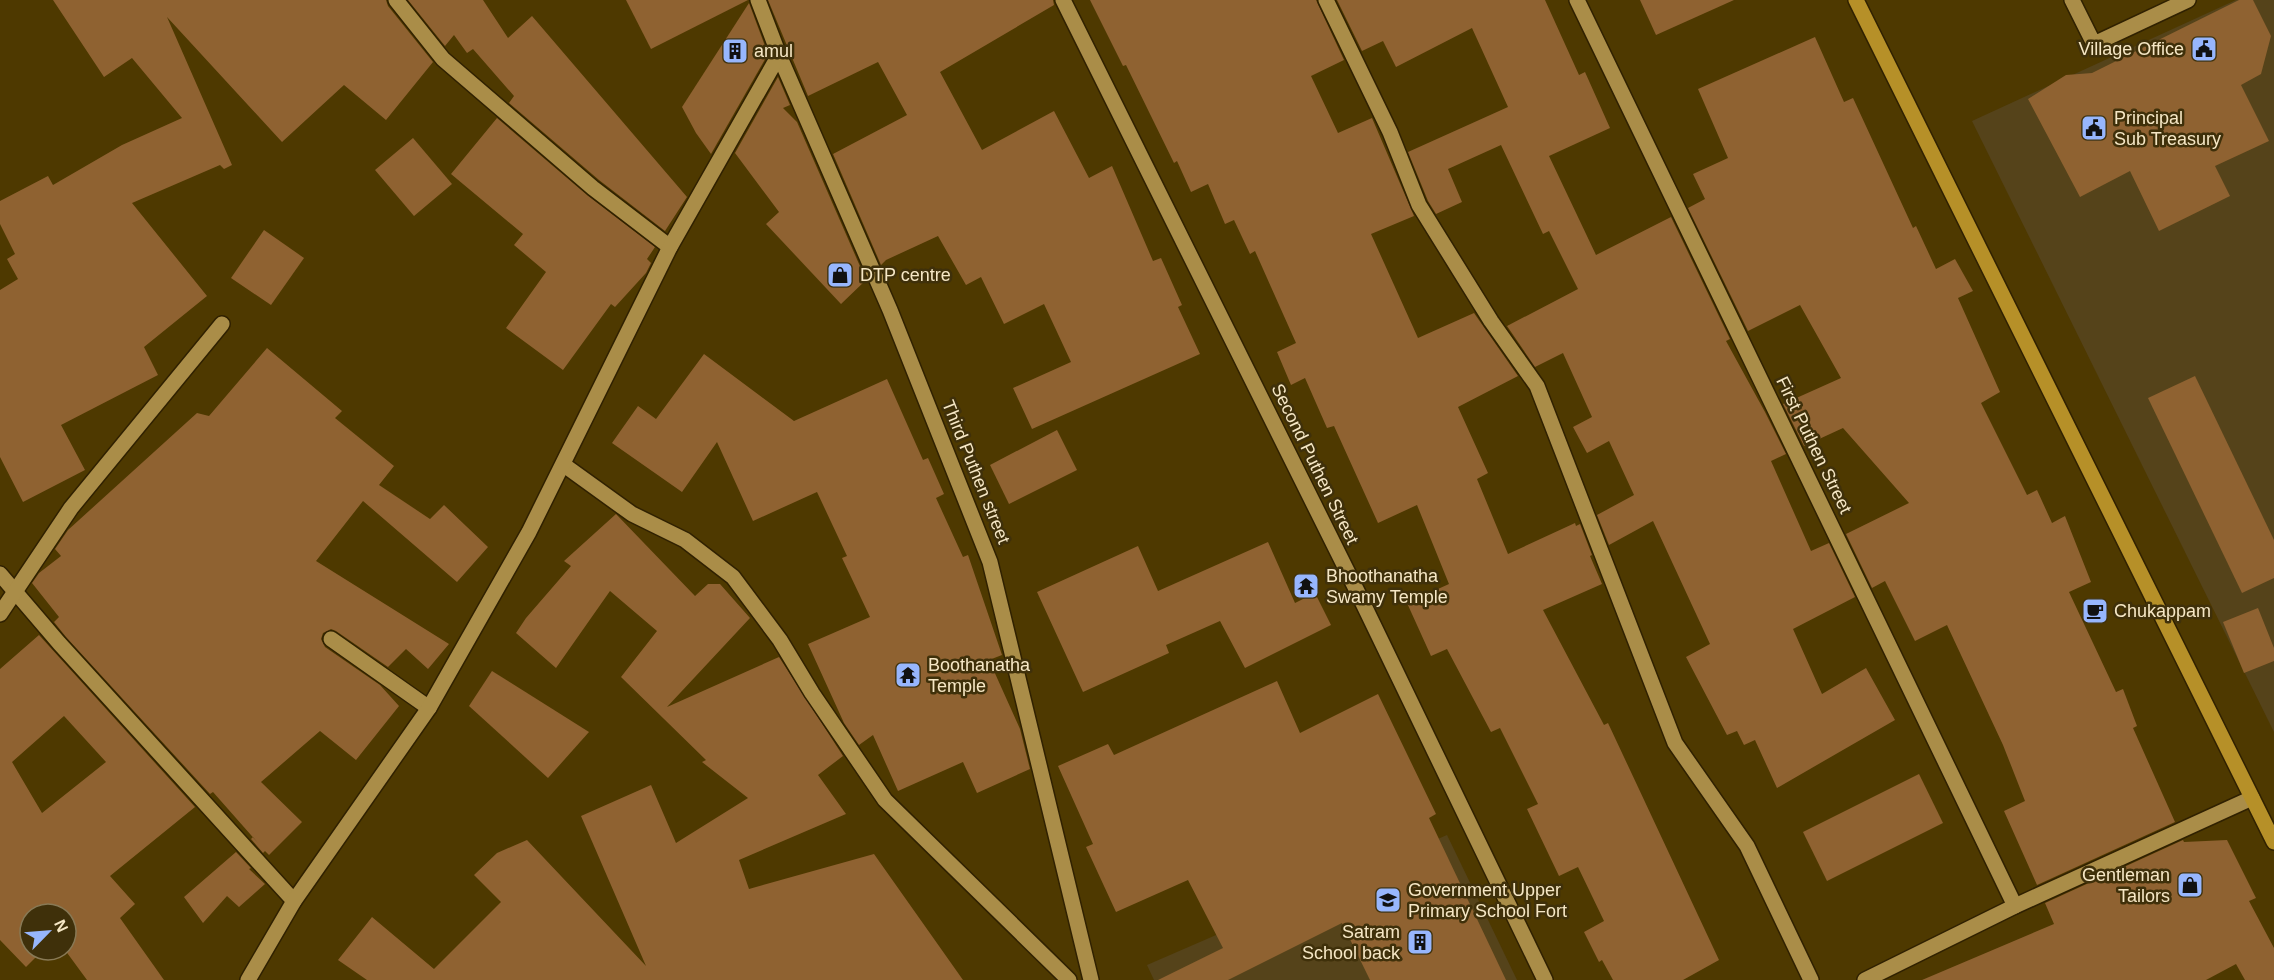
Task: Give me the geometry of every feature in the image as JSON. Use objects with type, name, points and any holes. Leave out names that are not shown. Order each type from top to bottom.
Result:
[{"type":"main road","points":[[1856,0],[2274,842]]},
{"type":"street","points":[[396,0],[443,59],[593,188],[670,247]]},
{"type":"street","name":"Third Puthen street","points":[[758,0],[779,55],[890,310],[990,562],[1091,980]]},
{"type":"street","name":"Second Puthen Street","points":[[1063,0],[1363,604],[1545,980]]},
{"type":"street","points":[[1326,0],[1390,132],[1419,205],[1491,321],[1537,386],[1675,743],[1747,846],[1811,980]]},
{"type":"street","name":"First Puthen Street","points":[[1577,0],[2015,906]]},
{"type":"street","points":[[2072,0],[2094,45],[2188,0]]},
{"type":"street","points":[[248,980],[294,902],[429,708],[529,532],[670,247],[779,55]]},
{"type":"street","points":[[0,614],[71,508],[222,324]]},
{"type":"street","points":[[564,465],[632,514],[685,540],[734,577],[780,640],[812,693],[885,800],[1069,980]]},
{"type":"street","points":[[0,574],[294,902]]},
{"type":"street","points":[[331,639],[429,708]]},
{"type":"street","points":[[1865,980],[2015,906],[2252,798]]},
{"type":"shaded area","points":[[2236,0],[2274,0],[2274,732],[1972,121]]},
{"type":"shaded area","name":"Government Upper Primary School Fort","points":[[1447,835],[1517,980],[1154,980],[1147,965]]},
{"type":"building","points":[[53,0],[386,0],[388,6],[433,62],[386,120],[344,85],[282,142],[167,17],[232,165],[224,169],[220,165],[132,203],[207,296],[144,347],[158,375],[61,425],[85,470],[23,502],[0,457],[0,290],[18,279],[7,259],[15,254],[0,224],[0,201],[48,176],[53,185],[122,145],[182,118],[132,58],[104,77]]},
{"type":"building","points":[[408,0],[483,0],[508,38],[532,16],[687,197],[665,231],[599,180],[509,103],[514,96],[473,49],[467,53],[454,35],[445,46]]},
{"type":"building","points":[[626,0],[748,0],[651,49]]},
{"type":"building","points":[[768,0],[1053,0],[1054,5],[940,72],[982,150],[1054,111],[1089,178],[1112,166],[1153,261],[1161,258],[1182,305],[1178,307],[1200,354],[1032,429],[1013,388],[1071,362],[1044,304],[1004,324],[981,277],[966,285],[938,236],[886,260],[881,265],[833,154],[907,115],[878,62],[808,96]]},
{"type":"building","points":[[1090,0],[1316,0],[1344,60],[1311,76],[1338,133],[1372,118],[1414,216],[1371,234],[1418,338],[1474,313],[1518,376],[1458,407],[1488,473],[1477,479],[1508,554],[1575,523],[1576,526],[1580,524],[1602,584],[1543,610],[1604,725],[1608,723],[1719,960],[1683,980],[1613,980],[1602,960],[1599,962],[1584,932],[1604,921],[1578,867],[1559,876],[1527,809],[1538,804],[1500,728],[1491,732],[1447,649],[1431,656],[1407,603],[1449,584],[1417,505],[1378,523],[1334,426],[1327,428],[1305,378],[1291,385],[1277,352],[1296,343],[1255,251],[1250,254],[1234,220],[1225,224],[1208,184],[1191,192],[1177,161],[1174,163],[1126,65],[1123,66]]},
{"type":"building","points":[[1337,0],[1545,0],[1579,75],[1585,72],[1610,128],[1549,156],[1596,255],[1671,217],[1730,339],[1726,341],[1786,454],[1771,461],[1811,551],[1829,543],[1855,597],[1793,629],[1822,694],[1866,668],[1895,720],[1777,788],[1755,740],[1744,745],[1737,731],[1727,735],[1686,657],[1710,644],[1653,521],[1609,545],[1597,515],[1634,495],[1609,441],[1587,453],[1573,427],[1592,417],[1563,353],[1535,367],[1507,326],[1578,289],[1549,231],[1543,234],[1501,145],[1448,169],[1462,202],[1436,214],[1428,201],[1408,152],[1508,107],[1472,28],[1396,67],[1383,41],[1362,51]]},
{"type":"building","points":[[1640,0],[1734,0],[1656,35]]},
{"type":"building","points":[[2239,0],[2253,0],[2271,36],[2261,74],[2241,85],[2269,141],[2215,166],[2230,196],[2159,231],[2130,171],[2080,197],[2028,99],[2066,75],[2092,73]]},
{"type":"building","points":[[749,3],[768,54],[711,154],[682,107]]},
{"type":"building","points":[[1815,37],[1844,102],[1853,98],[1913,228],[1916,226],[1936,269],[1955,259],[1973,291],[1958,298],[2000,392],[1981,403],[2027,495],[2037,490],[2052,523],[2065,516],[2091,582],[2069,592],[2116,692],[2123,689],[2137,726],[2133,728],[2175,822],[2037,885],[2004,811],[2025,801],[2003,745],[1947,625],[1915,641],[1885,581],[1872,588],[1846,534],[1909,503],[1843,428],[1804,446],[1783,404],[1841,378],[1800,305],[1748,331],[1688,208],[1705,199],[1693,174],[1728,158],[1698,89]]},
{"type":"building","points":[[778,77],[790,105],[783,108],[797,122],[866,280],[841,304],[766,224],[779,212],[735,153]]},
{"type":"building","points":[[497,118],[587,195],[655,247],[647,259],[651,263],[646,273],[615,307],[611,304],[563,370],[506,328],[546,272],[514,245],[523,234],[451,174]]},
{"type":"building","points":[[413,138],[452,184],[414,216],[375,170]]},
{"type":"building","points":[[264,230],[304,258],[271,305],[231,278]]},
{"type":"building","points":[[267,348],[342,411],[335,418],[394,466],[379,485],[430,519],[444,505],[488,547],[457,582],[363,501],[316,561],[449,644],[428,669],[406,649],[388,667],[336,631],[331,629],[323,633],[321,639],[325,647],[380,685],[399,706],[356,760],[320,731],[261,782],[302,822],[269,855],[265,851],[263,853],[251,839],[253,837],[213,792],[210,794],[66,637],[54,622],[59,617],[32,583],[39,573],[61,556],[55,549],[68,530],[197,413],[209,416]]},
{"type":"building","points":[[704,354],[794,421],[887,379],[923,460],[928,458],[944,494],[936,498],[963,557],[968,555],[1002,655],[989,660],[1020,729],[1030,769],[977,793],[963,762],[898,791],[873,735],[859,745],[844,723],[808,644],[870,617],[842,558],[847,556],[817,492],[753,521],[717,442],[682,492],[612,443],[638,406],[656,419]]},
{"type":"building","points":[[2195,376],[2274,540],[2274,578],[2242,593],[2148,398]]},
{"type":"building","points":[[1057,430],[1077,470],[1009,504],[990,465]]},
{"type":"building","points":[[616,514],[695,596],[708,584],[720,584],[750,618],[667,707],[779,657],[843,756],[818,775],[846,814],[739,860],[749,889],[874,854],[963,980],[367,980],[338,960],[372,917],[434,969],[501,902],[474,875],[497,853],[527,840],[646,966],[581,816],[651,785],[676,843],[748,798],[702,762],[706,760],[621,677],[657,631],[610,591],[556,668],[516,633],[571,566],[564,561]]},
{"type":"building","points":[[1268,542],[1295,603],[1315,593],[1331,625],[1245,668],[1220,621],[1166,645],[1169,653],[1083,692],[1037,592],[1138,546],[1158,591]]},
{"type":"building","points":[[2258,608],[2274,648],[2274,661],[2244,673],[2223,622]]},
{"type":"building","points":[[39,635],[195,807],[110,876],[135,904],[120,918],[164,980],[87,980],[74,962],[78,962],[78,902],[18,902],[18,959],[0,940],[0,669]],"holes":[[[64,716],[106,762],[42,813],[12,762]]]},
{"type":"building","points":[[492,671],[589,732],[548,778],[469,706]]},
{"type":"building","points":[[1277,681],[1300,733],[1378,694],[1436,814],[1429,818],[1506,980],[1370,980],[1342,923],[1228,980],[1158,980],[1223,948],[1188,880],[1116,912],[1086,847],[1093,844],[1058,766],[1108,744],[1114,755]]},
{"type":"building","points":[[1919,774],[1943,823],[1827,881],[1803,832]]},
{"type":"building","points":[[2183,840],[2184,842],[2227,840],[2256,898],[2249,901],[2274,948],[2274,980],[2245,980],[2236,964],[2206,980],[1922,980],[2054,924],[2045,903]]},
{"type":"building","points":[[236,852],[265,884],[239,907],[227,896],[203,923],[184,897]]},
{"type":"building","points":[[21,962],[31,962],[26,967]]},
{"type":"place","name":"Village Office","points":[[2204,49]]},
{"type":"place","name":"amul","points":[[735,51]]},
{"type":"place","name":"Principal Sub Treasury","points":[[2094,128]]},
{"type":"place","name":"DTP centre","points":[[840,275]]},
{"type":"place","name":"Bhoothanatha Swamy Temple","points":[[1306,586]]},
{"type":"place","name":"Chukappam","points":[[2095,611]]},
{"type":"place","name":"Boothanatha Temple","points":[[908,675]]},
{"type":"place","name":"Gentleman Tailors","points":[[2190,885]]},
{"type":"place","name":"Government Upper Primary School Fort","points":[[1388,900]]},
{"type":"place","name":"Satram School back","points":[[1420,942]]}]
